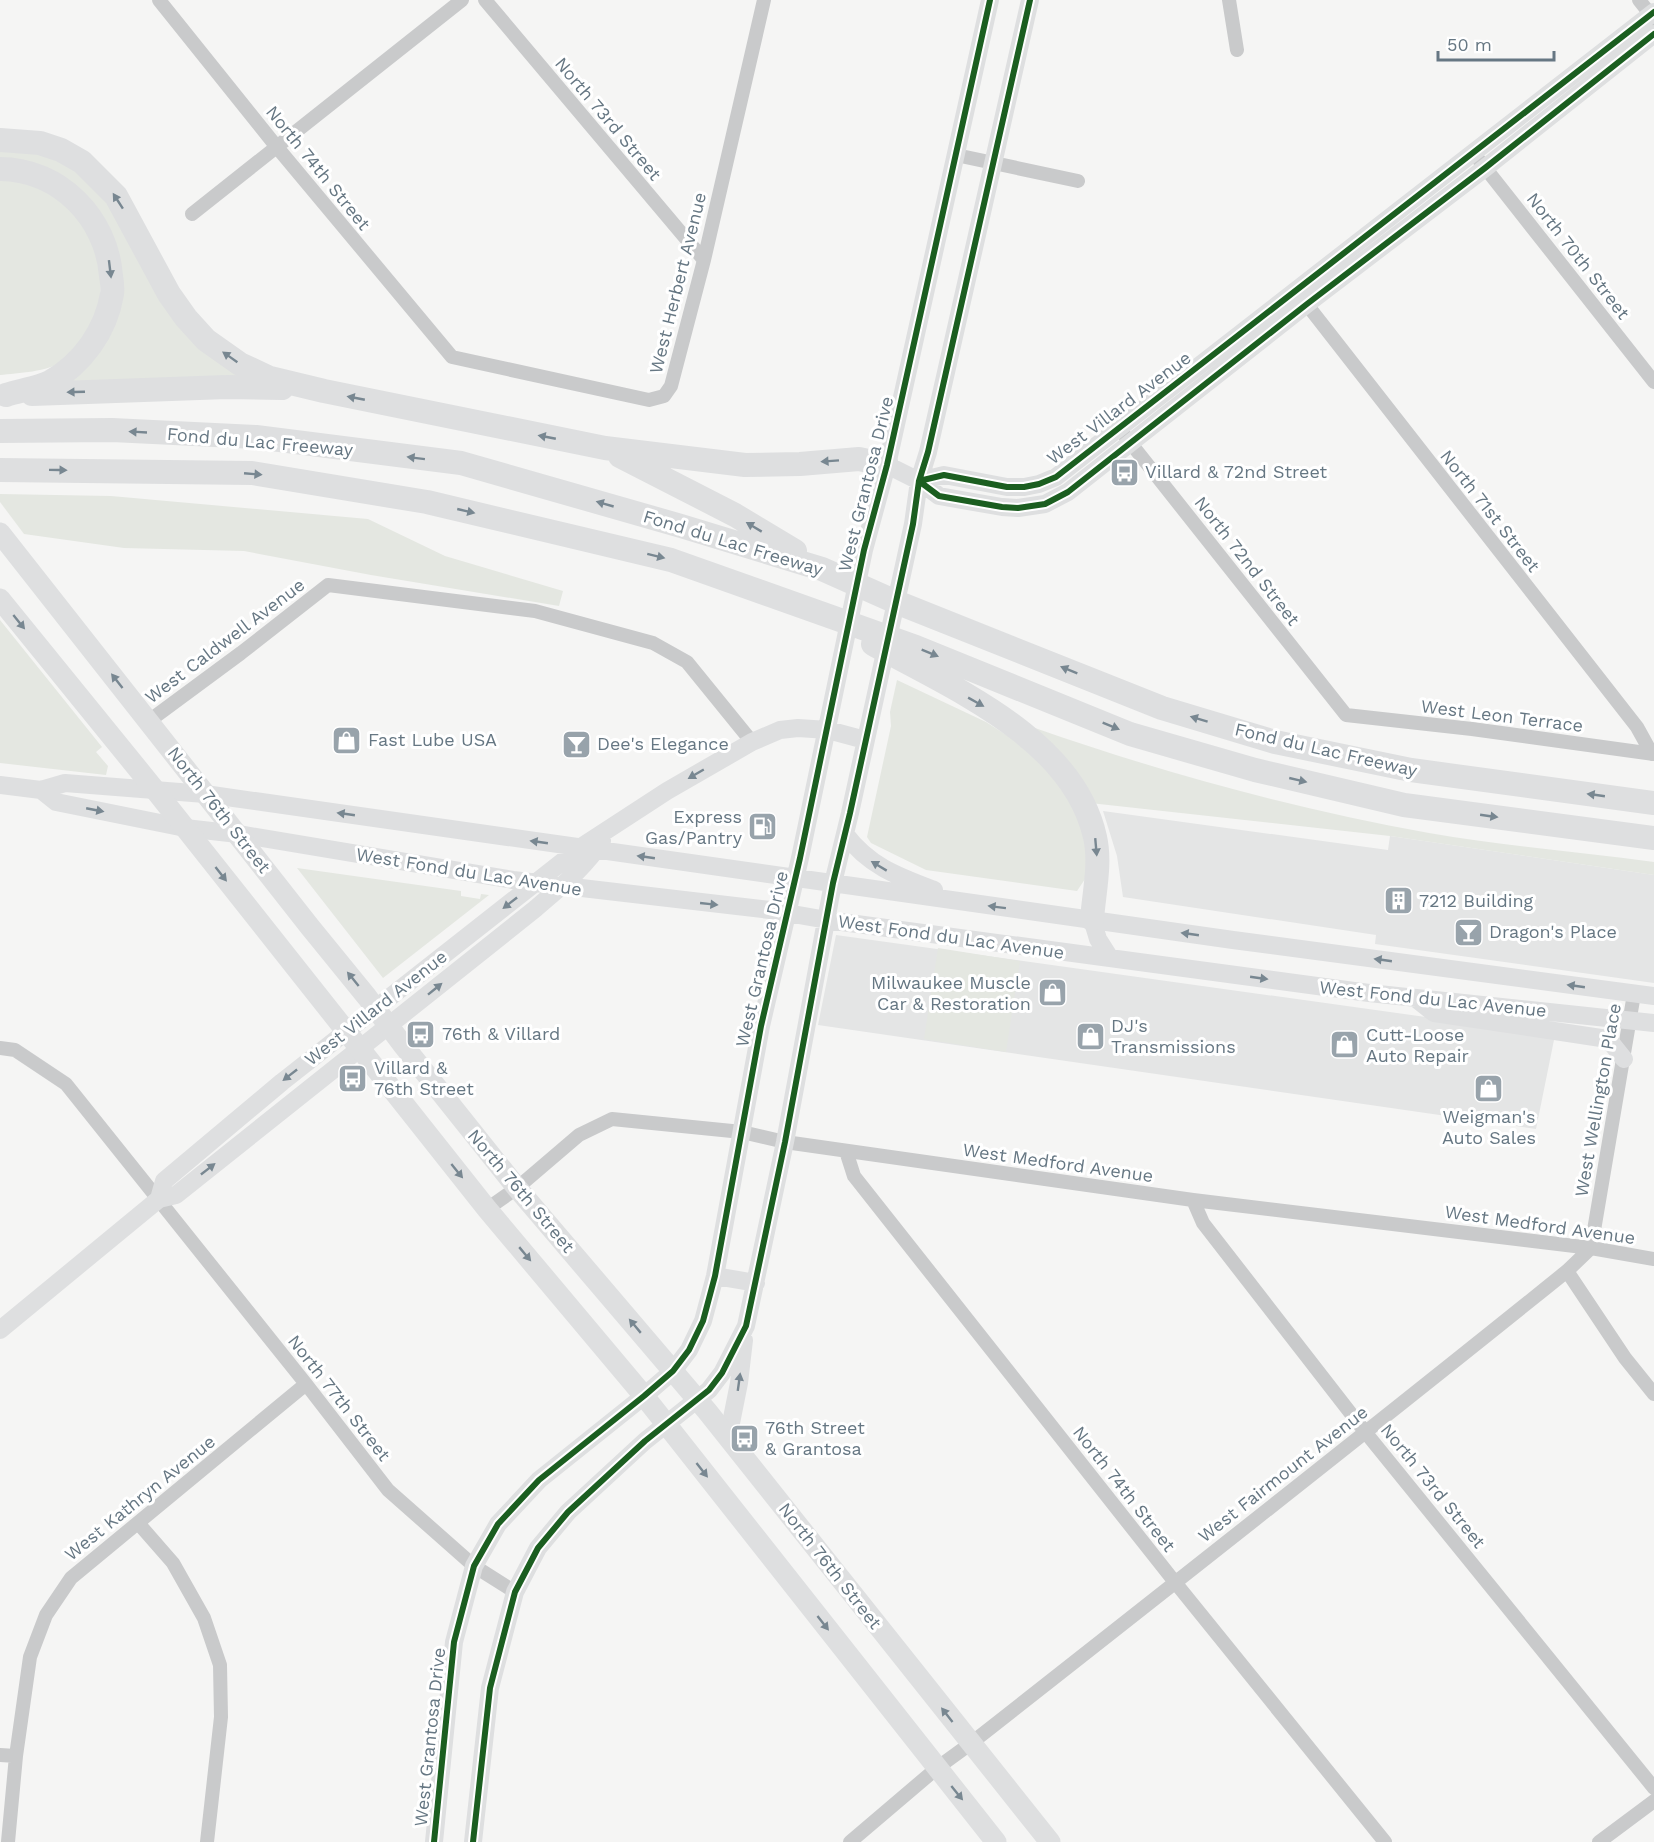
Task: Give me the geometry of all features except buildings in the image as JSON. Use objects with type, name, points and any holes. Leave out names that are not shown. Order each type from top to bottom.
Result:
[{"type":"highway","points":[[0,140],[40,143],[61,150],[82,162],[116,196],[169,294],[186,318],[206,340],[240,364],[270,378],[324,392],[604,448],[745,465],[801,464],[859,459],[887,465]]},
{"type":"highway","points":[[0,170],[33,174],[43,178],[63,188],[85,209],[102,235],[110,264],[112,293],[105,322],[92,344],[74,363],[49,383],[3,395]]},
{"type":"highway","points":[[3,395],[227,387],[271,387],[324,392]]},
{"type":"highway","name":"Fond du Lac Freeway","points":[[0,431],[112,430],[256,437],[461,463],[822,569],[896,603],[1162,708],[1275,742],[1411,770],[1654,802]]},
{"type":"highway","points":[[604,448],[735,515],[822,569]]},
{"type":"highway","name":"Fond du Lac Freeway","points":[[0,470],[252,473],[427,502],[670,560],[916,647],[1130,734],[1255,770],[1404,805],[1654,838]]},
{"type":"highway","points":[[816,611],[989,709],[1018,729],[1050,756],[1078,797],[1094,835],[1097,858],[1092,919]]},
{"type":"main road","name":"North 76th Street","points":[[0,533],[517,1188],[697,1399],[1050,1842]]},
{"type":"main road","name":"North 76th Street","points":[[0,599],[488,1209],[644,1396],[996,1842]]},
{"type":"street","name":"North 74th Street","points":[[159,0],[276,146],[452,357]]},
{"type":"street","points":[[192,214],[462,0]]},
{"type":"street","name":"North 73rd Street","points":[[485,0],[704,260]]},
{"type":"street","name":"West Herbert Avenue","points":[[452,357],[649,400],[663,396],[671,386],[704,260],[764,0]]},
{"type":"street","name":"West Grantosa Drive","points":[[434,1842],[454,1642],[474,1566],[498,1524],[539,1480],[673,1371],[689,1350],[704,1321],[715,1276],[761,1026],[828,730],[864,550],[887,465],[990,0]]},
{"type":"street","points":[[728,1438],[739,1383],[746,1326],[785,1142],[832,883],[875,700],[913,524],[919,481],[928,452],[1030,0]]},
{"type":"street","points":[[1229,0],[1237,50]]},
{"type":"street","points":[[1639,0],[1653,15]]},
{"type":"street","name":"West Villard Avenue","points":[[887,465],[919,481],[939,496],[1002,507],[1038,505],[1068,492],[1131,443],[1474,152],[1653,15]]},
{"type":"street","name":"West Villard Avenue","points":[[919,481],[944,475],[1007,487],[1039,484],[1056,477],[1119,429],[1485,168],[1654,34]]},
{"type":"street","name":"North 70th Street","points":[[1474,152],[1654,382]]},
{"type":"street","points":[[956,155],[1078,181]]},
{"type":"street","name":"North 71st Street","points":[[1302,298],[1636,727],[1653,753]]},
{"type":"street","name":"North 72nd Street","points":[[1119,429],[1346,715]]},
{"type":"street","name":"West Caldwell Avenue","points":[[149,721],[241,653],[327,585],[535,611],[653,643],[687,662],[752,742]]},
{"type":"street","name":"West Leon Terrace","points":[[1346,715],[1653,753]]},
{"type":"street","name":"West Villard Avenue","points":[[159,1199],[164,1181],[275,1087],[536,883],[589,848],[608,831],[667,791],[752,742],[780,730],[801,728],[828,730],[865,740]]},
{"type":"street","name":"West Fond du Lac Avenue","points":[[0,785],[41,790],[65,783],[205,794],[1233,940],[1654,996]]},
{"type":"street","name":"West Fond du Lac Avenue","points":[[41,790],[56,802],[184,828],[237,834],[536,883],[787,913],[1415,998],[1654,1023]]},
{"type":"street","points":[[844,834],[863,856],[877,866],[899,877],[972,903]]},
{"type":"street","name":"West Villard Avenue","points":[[0,1330],[159,1199],[176,1195],[562,886],[589,848]]},
{"type":"street","points":[[1092,919],[1096,935],[1110,958]]},
{"type":"street","name":"West Wellington Place","points":[[1591,1248],[1634,994]]},
{"type":"street","points":[[1415,998],[1434,1013],[1601,1038],[1612,1044],[1624,1059]]},
{"type":"street","points":[[0,1048],[15,1050],[66,1084],[159,1199]]},
{"type":"street","name":"West Medford Avenue","points":[[488,1209],[517,1188],[579,1135],[612,1119],[741,1132],[785,1142],[1193,1200],[1591,1248],[1654,1259]]},
{"type":"street","name":"North 74th Street","points":[[846,1151],[854,1176],[1174,1581],[1385,1842]]},
{"type":"street","name":"North 77th Street","points":[[159,1199],[388,1490],[474,1566],[515,1592]]},
{"type":"street","name":"North 73rd Street","points":[[1193,1200],[1203,1223],[1366,1432],[1654,1788]]},
{"type":"street","name":"West Fairmount Avenue","points":[[850,1842],[937,1768],[1174,1581],[1274,1506],[1567,1271],[1591,1248]]},
{"type":"street","points":[[1567,1271],[1625,1358],[1654,1394]]},
{"type":"street","points":[[715,1276],[756,1283]]},
{"type":"street","points":[[473,1842],[490,1688],[515,1592],[538,1548],[568,1512],[645,1441],[709,1390],[722,1373],[746,1326]]},
{"type":"street","name":"West Kathryn Avenue","points":[[8,1842],[16,1756],[30,1657],[46,1615],[71,1578],[306,1384]]},
{"type":"street","points":[[138,1523],[173,1563],[204,1618],[219,1665],[221,1717],[207,1842]]},
{"type":"street","points":[[0,1755],[16,1756]]},
{"type":"street","points":[[1599,1842],[1654,1801]]},
{"type":"shaded area","points":[[0,146],[49,155],[89,179],[246,379],[52,391],[104,337],[102,221],[0,162]]},
{"type":"shaded area","points":[[0,177],[32,184],[53,193],[68,205],[93,236],[101,270],[101,288],[94,321],[76,350],[57,365],[49,368],[0,375]]},
{"type":"shaded area","points":[[0,494],[111,496],[368,519],[445,556],[563,591],[559,606],[244,551],[124,548],[24,534],[0,502]]},
{"type":"shaded area","points":[[0,620],[102,747],[96,752],[108,766],[106,775],[0,763]]},
{"type":"shaded area","points":[[897,680],[986,722],[1028,749],[1058,781],[1078,813],[1086,836],[1087,876],[1077,891],[926,870],[871,843],[867,837],[891,726],[890,712]]},
{"type":"shaded area","points":[[1035,728],[1181,775],[1329,813],[1457,838],[1654,862],[1654,875],[1390,836],[1090,803]]},
{"type":"shaded area","points":[[1103,811],[1388,850],[1390,836],[1654,875],[1654,983],[1375,944],[1376,935],[1123,897],[1117,856]]},
{"type":"shaded area","points":[[297,868],[461,891],[461,896],[480,899],[481,894],[489,895],[383,978]]},
{"type":"shaded area","points":[[836,935],[1555,1035],[1536,1129],[818,1025]]},
{"type":"shaded area","points":[[938,948],[1020,961],[1006,1052],[924,1039]]},
{"type":"cycle path","points":[[434,1842],[454,1642],[474,1566],[498,1524],[539,1480],[673,1371],[689,1350],[703,1321],[715,1276],[761,1026],[800,858],[864,550],[887,465],[990,0]]},
{"type":"cycle path","points":[[473,1842],[490,1688],[515,1592],[538,1548],[568,1512],[645,1441],[709,1390],[722,1373],[746,1326],[785,1142],[833,883],[913,524],[919,481],[928,452],[1030,0]]},
{"type":"cycle path","points":[[919,481],[944,475],[1007,487],[1024,487],[1056,477],[1654,12]]},
{"type":"cycle path","points":[[919,481],[939,496],[1002,507],[1018,508],[1045,504],[1068,492],[1654,34]]},
{"type":"place","name":"Villard & 72nd Street","points":[[1124,472]]},
{"type":"place","name":"Fast Lube USA","points":[[347,740]]},
{"type":"place","name":"Dee's Elegance","points":[[576,744]]},
{"type":"place","name":"Express Gas/Pantry","points":[[763,827]]},
{"type":"place","name":"7212 Building","points":[[1398,901]]},
{"type":"place","name":"Dragon's Place","points":[[1468,932]]},
{"type":"place","name":"Milwaukee Muscle Car & Restoration","points":[[1052,993]]},
{"type":"place","name":"76th & Villard","points":[[421,1034]]},
{"type":"place","name":"DJ's Transmissions","points":[[1090,1036]]},
{"type":"place","name":"Cutt-Loose Auto Repair","points":[[1345,1045]]},
{"type":"place","name":"Villard & 76th Street","points":[[353,1078]]},
{"type":"place","name":"Weigman's Auto Sales","points":[[1489,1088]]},
{"type":"place","name":"76th Street & Grantosa","points":[[744,1438]]}]
